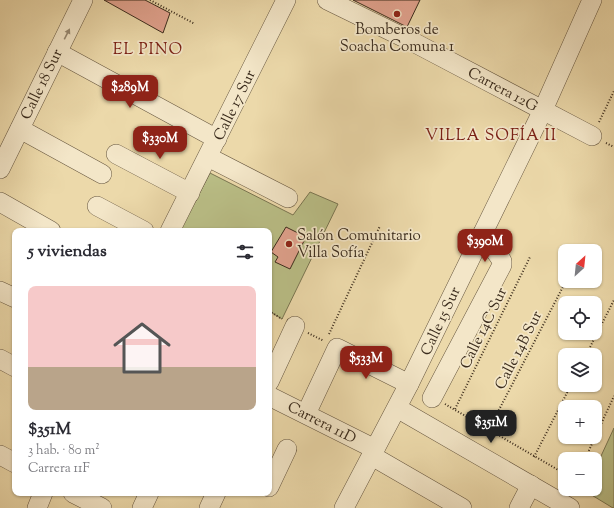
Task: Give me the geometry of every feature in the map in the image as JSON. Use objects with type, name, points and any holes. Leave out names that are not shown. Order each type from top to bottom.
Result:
[{"type":"street","name":"Calle 18 Sur","points":[[0,169],[83,0]]},
{"type":"street","name":"Calle 17 Sur","points":[[172,228],[286,0]]},
{"type":"street","name":"Carrera 12G","points":[[327,0],[415,43],[543,110],[574,120],[592,136]]},
{"type":"street","name":"Calle 15 Sur","points":[[345,508],[410,384],[543,110],[592,0]]},
{"type":"street","points":[[57,52],[217,139]]},
{"type":"street","points":[[20,128],[102,174]]},
{"type":"street","points":[[116,154],[190,193]]},
{"type":"street","points":[[208,157],[288,198]]},
{"type":"street","points":[[0,202],[46,228]]},
{"type":"street","points":[[97,206],[138,228]]},
{"type":"street","points":[[432,398],[502,265],[502,261],[483,233]]},
{"type":"street","points":[[0,291],[12,297]]},
{"type":"street","points":[[272,376],[295,326]]},
{"type":"street","points":[[306,414],[331,345],[410,384]]},
{"type":"street","points":[[0,359],[12,365]]},
{"type":"street","name":"Carrera 11D","points":[[272,397],[306,414],[462,508]]},
{"type":"street","points":[[397,408],[570,508]]},
{"type":"street","points":[[272,482],[287,449]]},
{"type":"street","points":[[0,455],[12,461]]},
{"type":"street","points":[[520,508],[531,485]]},
{"type":"street","points":[[37,508],[42,496]]},
{"type":"street","points":[[79,496],[102,508]]},
{"type":"street","points":[[142,508],[148,496]]},
{"type":"street","points":[[209,508],[215,496]]},
{"type":"path","points":[[150,0],[195,24]]},
{"type":"path","points":[[592,136],[614,91]]},
{"type":"path","points":[[331,345],[380,226]]},
{"type":"path","name":"Calle 14C Sur","points":[[455,409],[530,257]]},
{"type":"path","name":"Calle 14B Sur","points":[[489,429],[562,288]]},
{"type":"path","points":[[590,348],[614,300]]},
{"type":"path","points":[[534,457],[567,392]]},
{"type":"path","points":[[588,452],[614,396]]},
{"type":"path","points":[[432,398],[455,409],[558,470]]},
{"type":"green space","points":[[210,173],[293,215],[310,192],[338,204],[282,319],[272,313],[272,228],[182,228]]},
{"type":"green space","points":[[614,428],[614,508],[593,496],[602,496],[602,454]]},
{"type":"building","points":[[104,0],[145,0],[170,13],[163,33]]},
{"type":"building","name":"Bomberos de Soacha Comuna 1","points":[[353,0],[420,0],[407,27]]},
{"type":"building","name":"Salón Comunitario Villa Sofía","points":[[286,227],[306,237],[290,269],[275,262],[278,257],[272,253]]},
{"type":"place","name":"Bomberos de Soacha Comuna 1","points":[[397,14]]},
{"type":"place","name":"Salón Comunitario Villa Sofía","points":[[289,244]]},
{"type":"district","name":"EL PINO","points":[[148,48]]},
{"type":"district","name":"VILLA SOFÍA II","points":[[491,134]]}]
